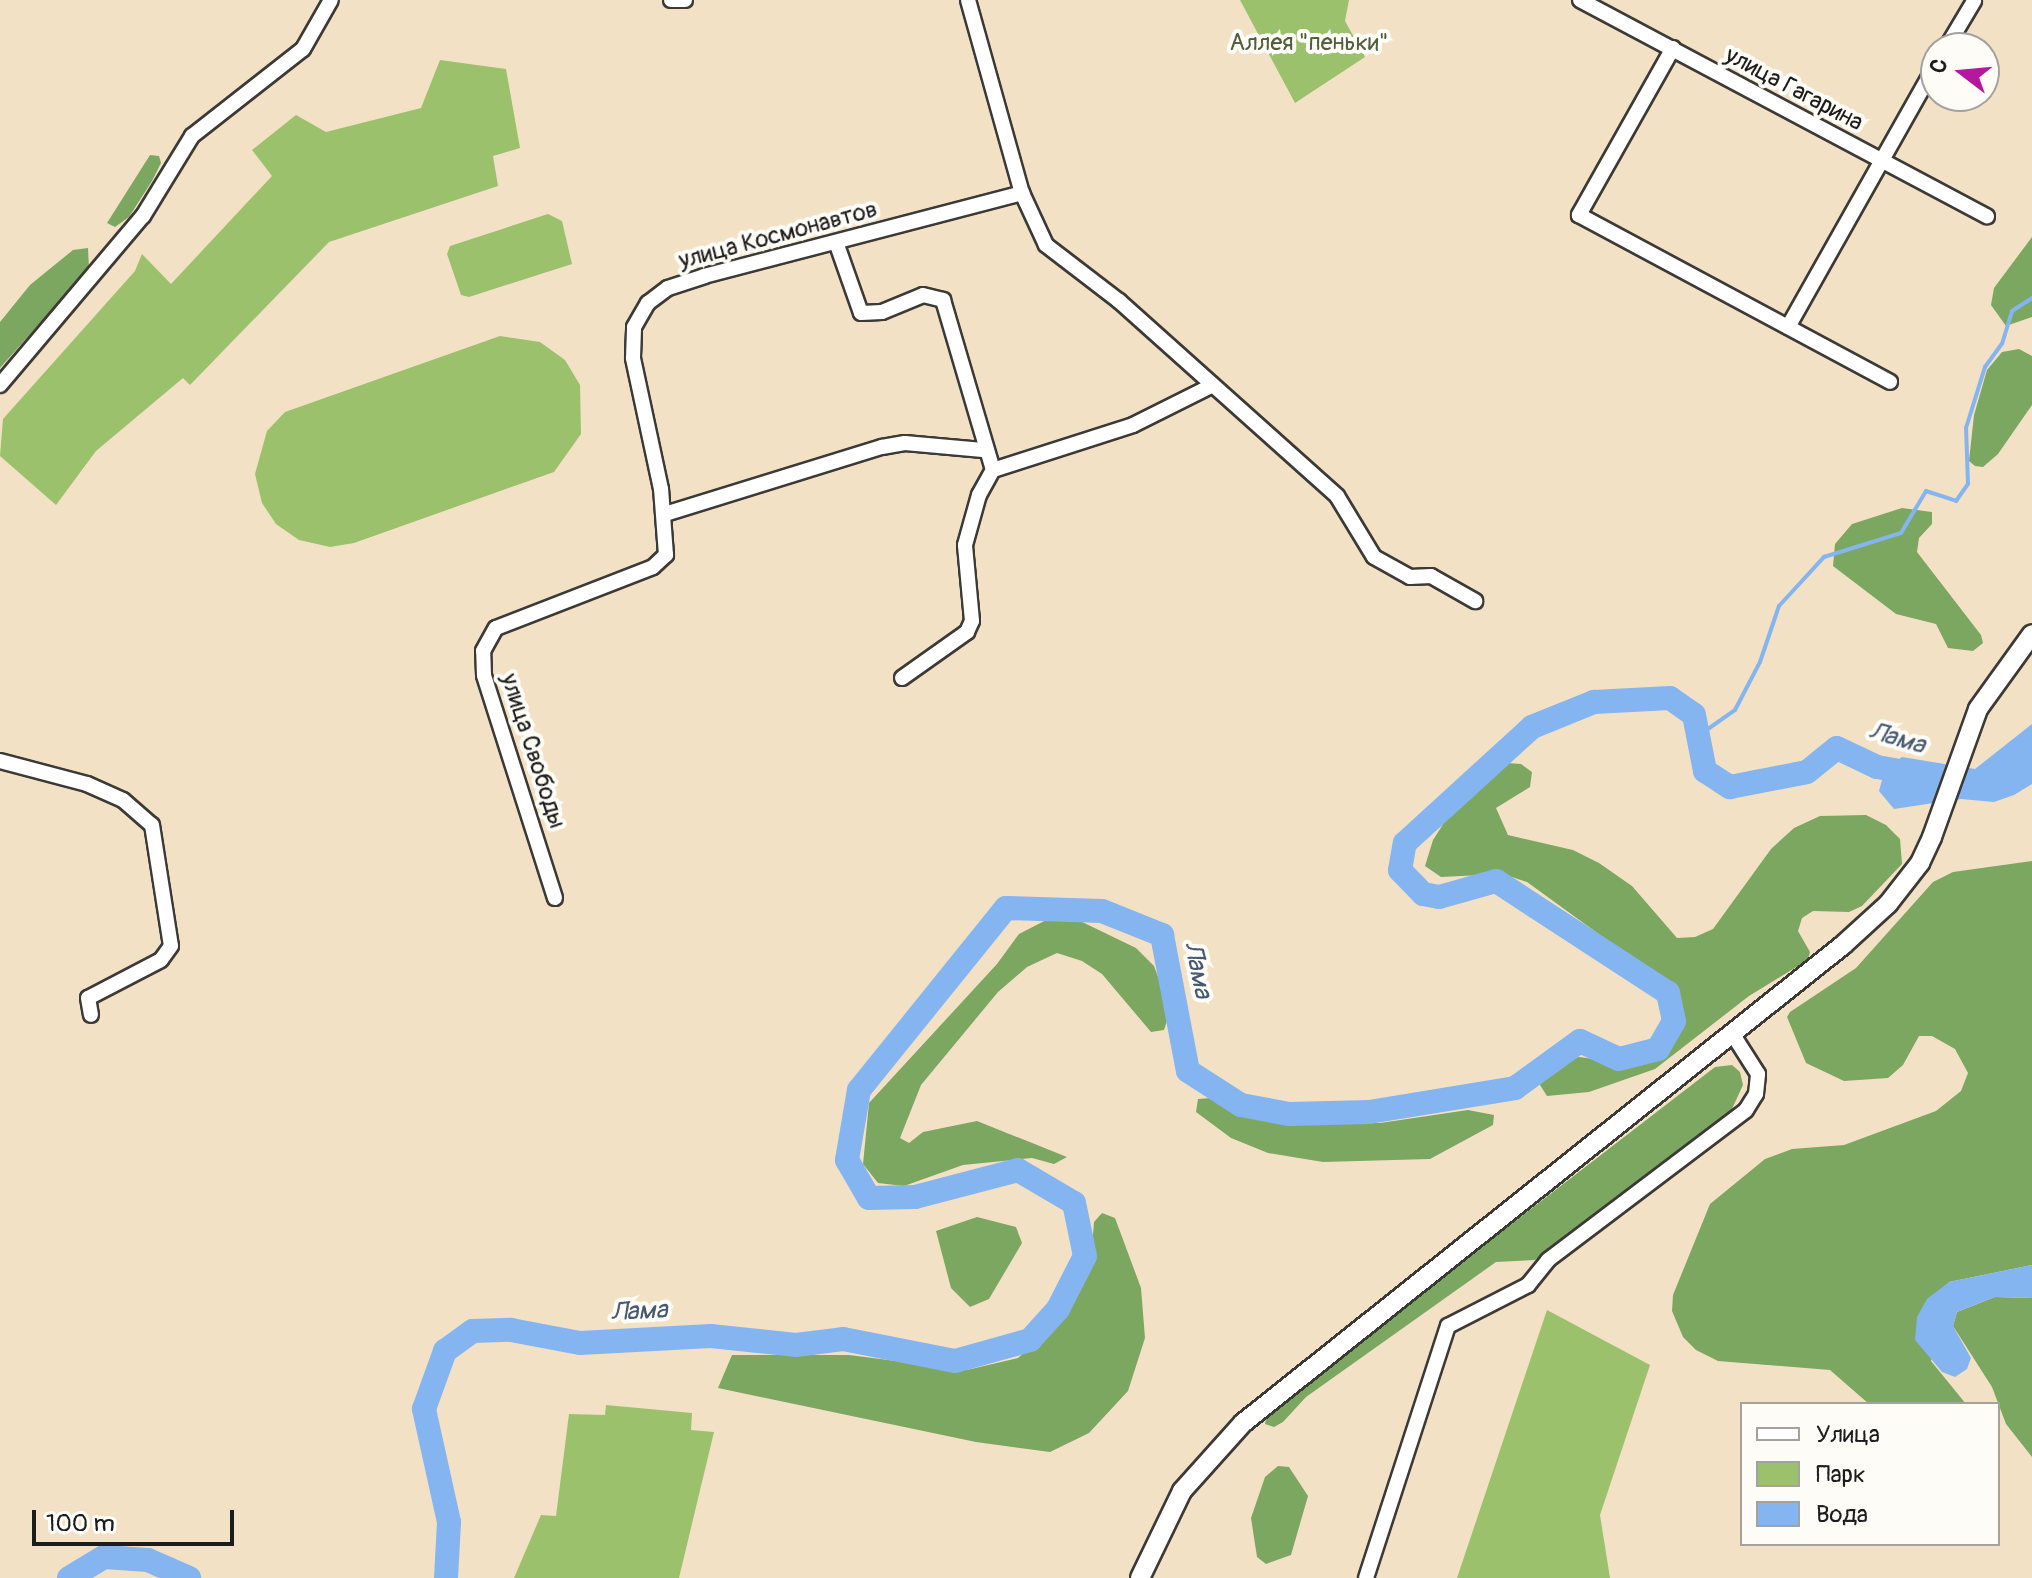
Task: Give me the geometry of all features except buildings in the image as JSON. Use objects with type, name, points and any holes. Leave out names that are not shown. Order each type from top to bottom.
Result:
[{"type":"street","points":[[0,385],[143,216],[192,136],[303,49],[331,0]]},
{"type":"street","points":[[671,0],[685,0]]},
{"type":"street","points":[[968,0],[1022,193],[1046,245],[1213,385],[1337,496],[1374,557],[1410,577],[1431,576],[1475,601]]},
{"type":"street","name":"улица Гагарина","points":[[1580,0],[1987,216]]},
{"type":"street","points":[[1956,32],[1974,1]]},
{"type":"street","points":[[1673,48],[1579,215],[1890,382]]},
{"type":"street","points":[[1788,327],[1920,91]]},
{"type":"street","name":"улица Космонавтов","points":[[669,541],[633,358],[634,327],[648,303],[668,288],[704,276],[1022,193]]},
{"type":"street","points":[[836,242],[861,313],[882,312],[923,295],[943,300],[983,450],[993,470]]},
{"type":"street","points":[[902,678],[967,632],[972,621],[965,545],[979,495],[993,470],[1133,425],[1213,385]]},
{"type":"street","points":[[665,514],[882,447],[905,443],[983,450]]},
{"type":"street","name":"улица Свободы","points":[[555,898],[484,675],[483,651],[496,628],[653,567],[666,555],[669,541]]},
{"type":"street","points":[[1140,1578],[1182,1491],[1243,1423],[1732,1033],[1888,904],[1920,863],[1932,837],[1964,741],[1998,675],[2032,634]]},
{"type":"street","points":[[0,761],[87,784],[123,800],[152,825],[171,946],[161,960],[88,998],[91,1015]]},
{"type":"street","points":[[1366,1578],[1448,1326],[1528,1285],[1548,1260],[1746,1110],[1756,1094],[1758,1074],[1732,1033]]},
{"type":"green space","name":"Аллея \"пеньки\"","points":[[1240,0],[1349,0],[1345,21],[1365,57],[1295,103]]},
{"type":"green space","points":[[440,60],[506,69],[520,148],[493,156],[498,186],[329,242],[190,385],[183,378],[96,451],[56,505],[0,456],[3,419],[135,271],[142,254],[171,284],[272,176],[252,150],[296,115],[326,132],[421,108]]},
{"type":"green space","points":[[150,155],[159,156],[161,163],[152,181],[129,217],[115,227],[107,223]]},
{"type":"green space","points":[[548,214],[562,221],[572,264],[469,297],[461,295],[447,254],[450,246]]},
{"type":"green space","points":[[2032,237],[2032,317],[2006,326],[1991,305],[1994,288]]},
{"type":"green space","points":[[88,248],[89,268],[0,368],[0,322],[30,285],[73,250]]},
{"type":"green space","points":[[500,336],[540,342],[565,360],[580,385],[581,434],[554,472],[354,543],[330,547],[299,540],[276,524],[262,503],[255,474],[267,431],[285,412]]},
{"type":"green space","points":[[2019,349],[2032,356],[2032,405],[1998,454],[1983,467],[1975,466],[1969,461],[1974,415],[1987,370],[2002,352]]},
{"type":"green space","points":[[1902,508],[1932,512],[1932,524],[1919,538],[1917,552],[1981,635],[1983,643],[1973,651],[1948,648],[1936,624],[1896,614],[1833,566],[1835,544],[1852,524]]},
{"type":"green space","points":[[1507,763],[1521,764],[1532,772],[1530,787],[1496,808],[1508,835],[1573,850],[1599,863],[1632,886],[1677,938],[1695,937],[1713,929],[1771,849],[1794,828],[1820,816],[1866,815],[1886,825],[1900,839],[1902,864],[1862,906],[1849,912],[1813,911],[1802,918],[1798,931],[1810,952],[1808,960],[1749,996],[1655,1069],[1589,1092],[1547,1096],[1540,1085],[1543,1076],[1563,1061],[1579,1057],[1632,1064],[1662,1050],[1671,1041],[1680,1010],[1676,994],[1662,980],[1527,882],[1503,874],[1441,877],[1425,866],[1433,840],[1454,807]]},
{"type":"green space","points":[[2032,861],[2032,1265],[1949,1282],[1931,1361],[1964,1402],[1867,1402],[1830,1370],[1718,1361],[1696,1350],[1683,1337],[1672,1311],[1673,1295],[1710,1204],[1765,1159],[1792,1149],[1844,1145],[1936,1111],[1961,1091],[1968,1073],[1955,1049],[1932,1036],[1919,1036],[1903,1065],[1888,1078],[1844,1081],[1806,1063],[1787,1017],[1856,968],[1933,882],[1953,872]]},
{"type":"green space","points":[[1054,916],[1076,919],[1136,948],[1154,966],[1169,1015],[1164,1030],[1151,1032],[1102,974],[1082,961],[1057,953],[1027,967],[998,992],[921,1085],[900,1138],[909,1143],[923,1132],[977,1121],[1067,1157],[1054,1164],[1032,1158],[963,1165],[904,1186],[878,1183],[863,1164],[869,1103],[997,964],[1019,934]]},
{"type":"green space","points":[[1732,1065],[1740,1072],[1743,1085],[1731,1111],[1535,1260],[1496,1262],[1306,1397],[1283,1422],[1274,1427],[1265,1424],[1266,1418],[1418,1296],[1715,1067]]},
{"type":"green space","points":[[1212,1098],[1276,1123],[1380,1123],[1468,1110],[1494,1115],[1493,1125],[1430,1159],[1323,1162],[1268,1153],[1231,1138],[1196,1112],[1198,1099]]},
{"type":"green space","points":[[1102,1213],[1115,1218],[1141,1288],[1145,1338],[1128,1391],[1089,1433],[1050,1452],[976,1442],[718,1388],[732,1355],[849,1355],[967,1370],[1018,1358],[1066,1316],[1090,1272],[1094,1222]]},
{"type":"green space","points":[[977,1217],[1016,1227],[1022,1243],[989,1299],[970,1307],[951,1288],[936,1231]]},
{"type":"green space","points":[[1995,1297],[2032,1298],[2032,1457],[2006,1424],[1992,1387],[1953,1326],[1957,1312]]},
{"type":"green space","points":[[1547,1310],[1650,1365],[1600,1515],[1610,1578],[1457,1578]]},
{"type":"green space","points":[[606,1405],[692,1413],[691,1430],[714,1432],[679,1578],[514,1578],[541,1515],[556,1516],[569,1414],[605,1415]]},
{"type":"green space","points":[[1278,1466],[1289,1467],[1308,1496],[1291,1555],[1266,1564],[1257,1557],[1251,1518],[1265,1477]]},
{"type":"water","points":[[2032,724],[2032,784],[2014,795],[1994,802],[1961,799],[1894,809],[1879,791],[1885,769],[1902,757],[1975,769]]},
{"type":"water","points":[[2032,1265],[2032,1298],[1995,1297],[1957,1312],[1953,1326],[1971,1358],[1967,1369],[1955,1377],[1942,1372],[1915,1340],[1917,1317],[1927,1299],[1949,1282]]},
{"type":"waterway","points":[[1698,736],[1735,710],[1760,662],[1779,606],[1824,557],[1901,533],[1926,491],[1956,501],[1968,484],[1966,428],[1985,367],[2002,344],[2012,311],[2032,298]]},
{"type":"waterway","name":"Лама","points":[[446,1578],[449,1522],[424,1409],[445,1351],[473,1331],[511,1330],[580,1343],[711,1336],[796,1345],[843,1339],[955,1361],[1030,1340],[1058,1309],[1085,1256],[1074,1203],[1018,1170],[915,1197],[869,1198],[847,1160],[859,1090],[1006,908],[1102,911],[1162,935],[1188,1071],[1241,1105],[1289,1114],[1369,1112],[1515,1088],[1580,1041],[1619,1059],[1658,1049],[1674,1021],[1668,993],[1496,881],[1439,897],[1423,894],[1400,870],[1405,843],[1532,727],[1594,702],[1670,698],[1694,715],[1705,771],[1730,787],[1807,772],[1837,748],[1877,767],[1915,774]]},
{"type":"waterway","name":"Лама","points":[[69,1578],[104,1557],[148,1560],[189,1578]]}]
